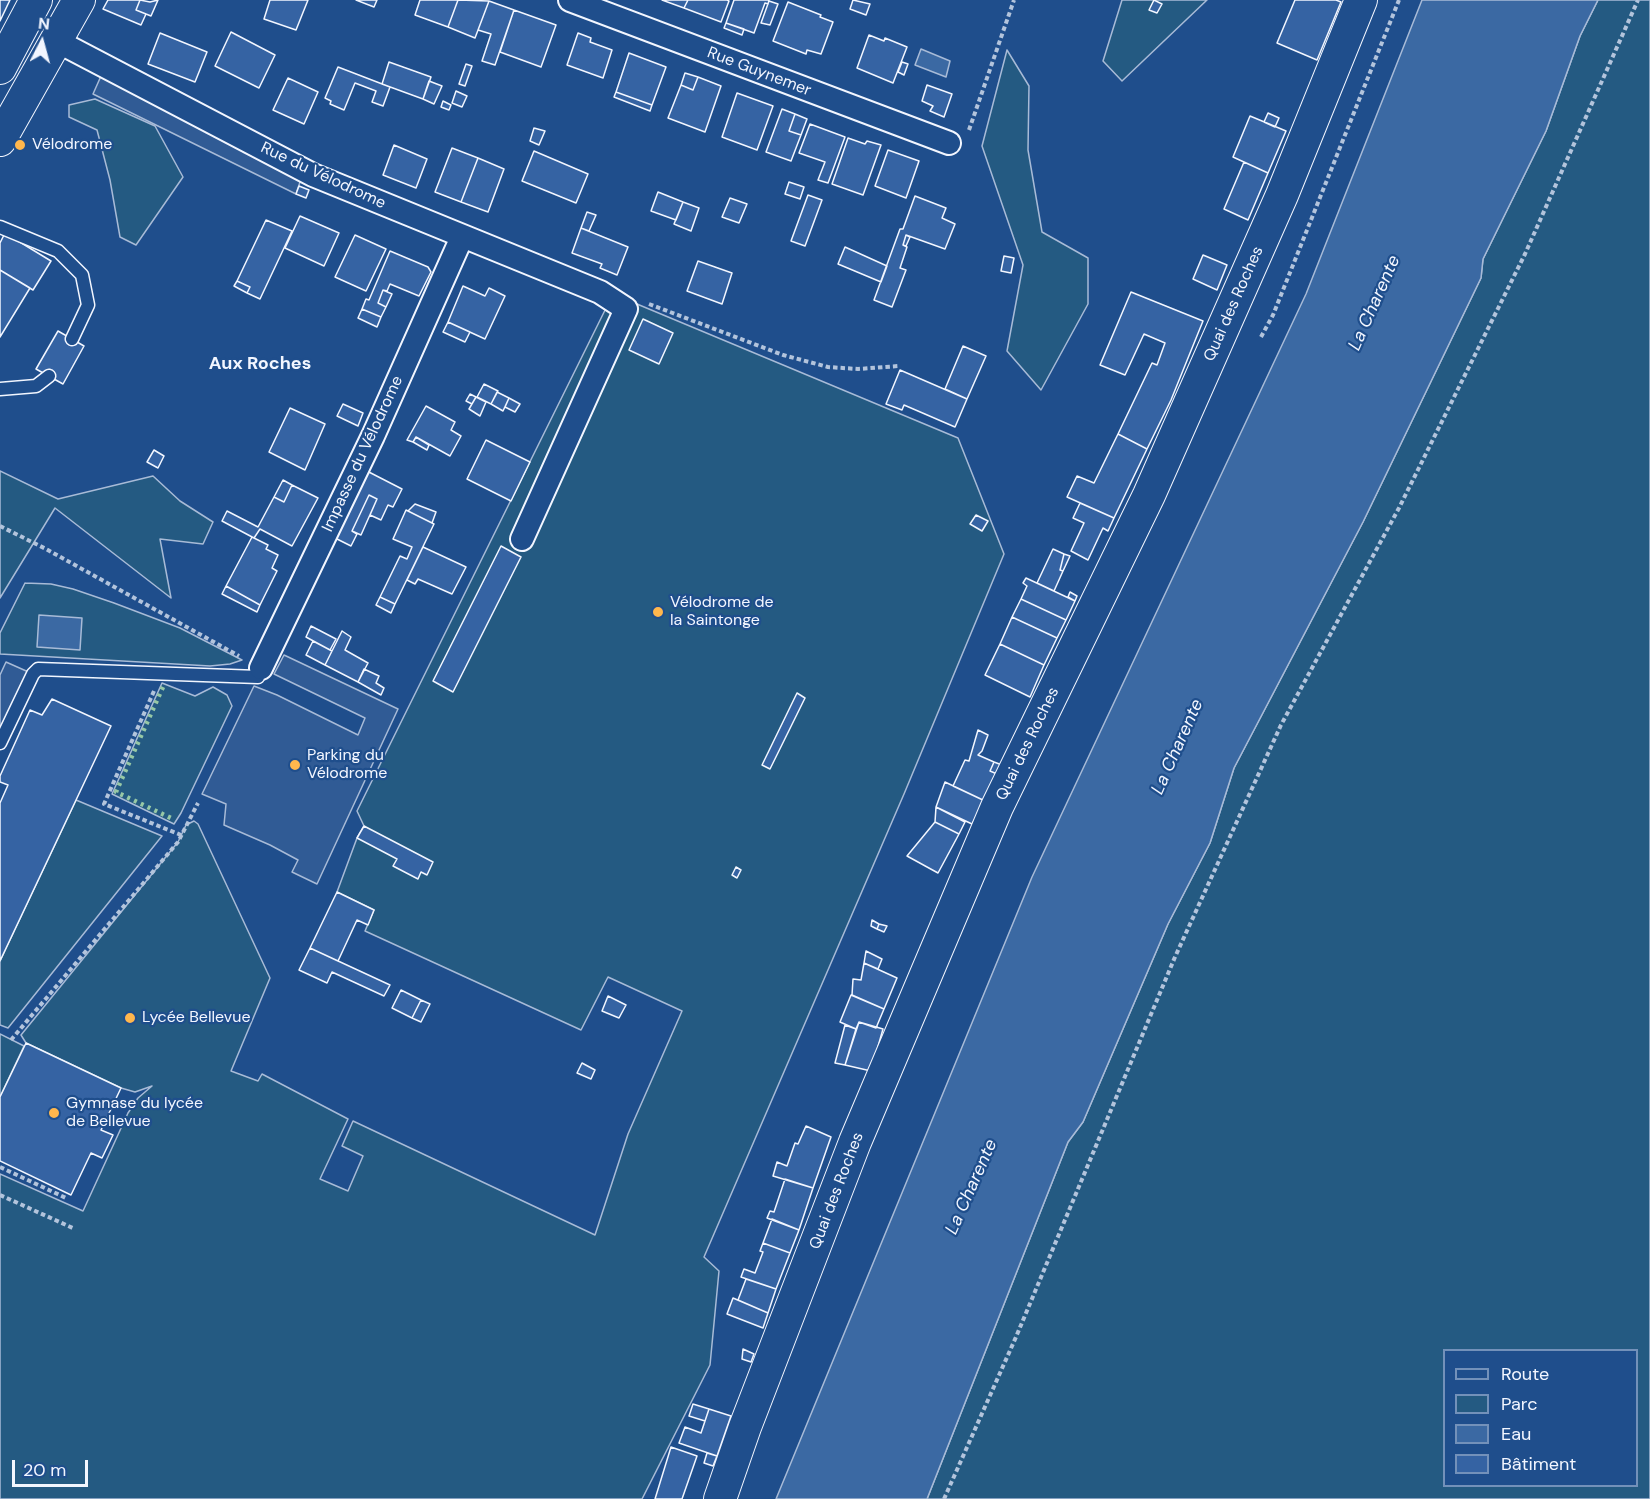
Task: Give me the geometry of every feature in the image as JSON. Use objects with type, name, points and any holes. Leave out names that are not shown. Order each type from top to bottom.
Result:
[{"type":"street","points":[[0,68],[36,0]]},
{"type":"street","points":[[0,100],[61,0]]},
{"type":"street","points":[[0,140],[79,0]]},
{"type":"street","name":"Rue Guynemer","points":[[570,0],[949,143]]},
{"type":"street","name":"Quai des Roches","points":[[720,1499],[745,1427],[855,1142],[997,807],[1149,495],[1282,195],[1361,0]]},
{"type":"street","name":"Rue du Vélodrome","points":[[55,40],[313,175],[600,292],[626,309],[522,539]]},
{"type":"street","name":"Impasse du Vélodrome","points":[[260,673],[373,436],[462,237]]},
{"type":"lane","points":[[0,227],[58,251],[82,275],[88,305],[72,339]]},
{"type":"lane","points":[[0,389],[36,386],[49,376]]},
{"type":"lane","points":[[0,743],[33,674],[38,669],[162,674],[260,673]]},
{"type":"path","points":[[949,143],[967,135],[1014,0]]},
{"type":"path","points":[[1261,338],[1273,315],[1399,0]]},
{"type":"path","points":[[944,1499],[1016,1337],[1175,957],[1281,725],[1399,508],[1525,254],[1638,0]]},
{"type":"path","points":[[640,301],[783,355],[828,367],[858,369],[899,366]]},
{"type":"path","points":[[0,526],[46,549],[260,673]]},
{"type":"path","points":[[162,674],[104,804],[181,835]]},
{"type":"path","points":[[11,1040],[178,842],[198,803]]},
{"type":"path","points":[[0,1167],[66,1198]]},
{"type":"path","points":[[0,1195],[75,1229]]},
{"type":"green space","points":[[1122,0],[1207,0],[1122,81],[1103,61]]},
{"type":"green space","points":[[1598,0],[1650,0],[1650,1499],[927,1499],[1068,1142],[1083,1122],[1168,924],[1210,843],[1234,768],[1363,522],[1481,278],[1483,259],[1546,131],[1580,36]]},
{"type":"green space","points":[[1007,50],[1029,86],[1028,150],[1042,232],[1088,258],[1088,304],[1041,390],[1007,351],[1023,265],[982,146]]},
{"type":"green space","points":[[95,99],[155,126],[183,177],[136,245],[120,237],[110,180],[97,130],[69,117],[69,105]]},
{"type":"green space","points":[[613,294],[958,438],[1004,554],[904,794],[704,1257],[719,1271],[710,1365],[642,1499],[0,1499],[0,1174],[83,1211],[128,1113],[138,1098],[152,1086],[135,1092],[121,1088],[26,1043],[21,1035],[178,842],[186,825],[194,821],[198,824],[270,978],[231,1071],[258,1081],[262,1074],[348,1119],[320,1179],[348,1191],[363,1156],[342,1146],[353,1121],[595,1235],[628,1134],[682,1011],[608,977],[581,1030],[365,931],[374,910],[337,892],[357,838],[364,826],[357,811]]},
{"type":"green space","points":[[0,471],[58,499],[153,476],[180,501],[213,522],[203,544],[160,539],[171,598],[55,508],[0,598]]},
{"type":"green space","points":[[25,583],[51,584],[114,603],[180,628],[242,660],[210,666],[0,654],[0,633]]},
{"type":"green space","points":[[162,683],[195,696],[213,687],[227,695],[232,706],[174,824],[112,794]]},
{"type":"green space","points":[[76,800],[162,836],[8,1028],[0,1025],[0,961]]},
{"type":"green space","points":[[0,1034],[24,1046],[0,1097]]},
{"type":"shaded area","points":[[105,67],[304,170],[296,194],[93,94]]},
{"type":"shaded area","name":"Parking du Vélodrome","points":[[284,655],[398,709],[317,884],[292,872],[298,860],[224,825],[226,804],[202,794],[254,686],[358,735],[365,718],[274,674]]},
{"type":"shaded area","points":[[6,662],[33,674],[0,743],[0,675]]},
{"type":"water","name":"La Charente","points":[[1422,0],[1598,0],[1580,36],[1546,131],[1483,259],[1481,278],[1363,522],[1234,768],[1210,843],[1168,924],[1083,1122],[1068,1142],[927,1499],[776,1499],[1032,877],[1306,294]]},
{"type":"water","points":[[921,49],[950,61],[946,77],[915,65]]},
{"type":"water","points":[[39,615],[82,618],[80,650],[37,647]]},
{"type":"building","points":[[0,0],[10,0],[0,21]]},
{"type":"building","points":[[108,0],[140,0],[136,10],[146,14],[141,25],[103,9]]},
{"type":"building","points":[[140,0],[150,2],[158,0],[151,16],[136,10]]},
{"type":"building","points":[[270,0],[308,0],[296,30],[264,19]]},
{"type":"building","points":[[356,0],[377,0],[374,7]]},
{"type":"building","points":[[420,0],[458,0],[448,27],[415,15]]},
{"type":"building","points":[[458,0],[489,1],[475,38],[448,27]]},
{"type":"building","points":[[662,0],[688,0],[684,8]]},
{"type":"building","points":[[688,0],[729,1],[721,22],[684,8]]},
{"type":"building","points":[[734,0],[769,0],[768,4],[765,3],[754,33],[726,23]]},
{"type":"building","points":[[853,0],[870,4],[866,15],[850,9]]},
{"type":"building","points":[[1154,0],[1162,4],[1157,13],[1149,10]]},
{"type":"building","points":[[1295,0],[1341,2],[1317,60],[1277,43]]},
{"type":"building","points":[[489,1],[514,10],[495,65],[482,61],[491,34],[478,30]]},
{"type":"building","points":[[769,1],[778,4],[770,25],[761,23]]},
{"type":"building","points":[[788,2],[833,22],[821,54],[807,50],[806,54],[773,41]]},
{"type":"building","points":[[514,10],[556,25],[541,67],[500,52]]},
{"type":"building","points":[[726,23],[744,29],[742,35],[724,28]]},
{"type":"building","points":[[231,32],[275,55],[259,88],[215,66]]},
{"type":"building","points":[[160,33],[207,52],[195,82],[148,64]]},
{"type":"building","points":[[578,33],[591,38],[590,42],[612,50],[603,78],[567,65]]},
{"type":"building","points":[[869,35],[884,41],[885,38],[907,47],[893,83],[857,68]]},
{"type":"building","points":[[629,53],[666,67],[652,105],[616,92]]},
{"type":"building","points":[[389,62],[431,77],[423,99],[382,84]]},
{"type":"building","points":[[902,62],[908,64],[904,75],[898,72]]},
{"type":"building","points":[[466,64],[472,66],[465,86],[459,84]]},
{"type":"building","points":[[338,67],[390,87],[383,106],[372,102],[376,91],[355,83],[344,110],[330,104],[331,101],[325,98]]},
{"type":"building","points":[[685,73],[698,77],[693,90],[681,85]]},
{"type":"building","points":[[698,77],[721,86],[705,132],[668,118],[681,85],[693,90]]},
{"type":"building","points":[[288,78],[318,92],[304,124],[273,110]]},
{"type":"building","points":[[429,81],[442,86],[434,104],[423,99]]},
{"type":"building","points":[[927,85],[952,94],[944,117],[930,111],[933,106],[922,101]]},
{"type":"building","points":[[456,91],[467,96],[462,107],[452,103]]},
{"type":"building","points":[[616,92],[652,105],[650,111],[614,97]]},
{"type":"building","points":[[737,93],[773,106],[757,150],[722,137]]},
{"type":"building","points":[[443,101],[451,105],[449,110],[441,107]]},
{"type":"building","points":[[782,109],[795,114],[789,131],[801,135],[791,161],[766,152]]},
{"type":"building","points":[[1268,113],[1279,118],[1275,127],[1264,122]]},
{"type":"building","points":[[795,114],[807,119],[801,135],[789,131]]},
{"type":"building","points":[[1250,116],[1286,131],[1268,173],[1233,157]]},
{"type":"building","points":[[810,124],[845,137],[828,183],[818,180],[825,162],[799,153]]},
{"type":"building","points":[[534,128],[545,131],[539,145],[530,141]]},
{"type":"building","points":[[848,138],[865,144],[867,141],[881,145],[863,195],[832,184]]},
{"type":"building","points":[[394,145],[427,159],[416,188],[383,175]]},
{"type":"building","points":[[452,148],[478,158],[461,202],[435,192]]},
{"type":"building","points":[[888,150],[919,161],[906,198],[875,186]]},
{"type":"building","points":[[534,151],[588,174],[576,203],[522,181]]},
{"type":"building","points":[[478,158],[504,169],[488,212],[461,202]]},
{"type":"building","points":[[1244,162],[1268,173],[1248,220],[1224,209]]},
{"type":"building","points":[[789,182],[804,187],[800,199],[785,194]]},
{"type":"building","points":[[299,186],[309,190],[306,198],[296,194]]},
{"type":"building","points":[[658,192],[683,202],[676,220],[651,211]]},
{"type":"building","points":[[808,195],[822,200],[805,246],[791,241]]},
{"type":"building","points":[[915,196],[946,208],[942,218],[955,224],[945,249],[906,235],[903,245],[907,247],[900,268],[906,270],[892,307],[874,300],[900,229],[903,229]]},
{"type":"building","points":[[730,198],[747,204],[739,223],[722,217]]},
{"type":"building","points":[[683,202],[699,208],[691,231],[674,224]]},
{"type":"building","points":[[587,212],[596,215],[589,231],[581,228]]},
{"type":"building","points":[[300,216],[339,233],[324,266],[285,248]]},
{"type":"building","points":[[266,220],[292,231],[260,299],[247,293],[250,287],[237,281]]},
{"type":"building","points":[[581,228],[628,247],[617,275],[600,268],[602,264],[572,253]]},
{"type":"building","points":[[5,233],[51,261],[33,290],[0,270],[0,243]]},
{"type":"building","points":[[355,235],[386,249],[366,291],[335,277]]},
{"type":"building","points":[[906,235],[910,237],[906,246],[903,245]]},
{"type":"building","points":[[845,247],[887,266],[881,282],[838,264]]},
{"type":"building","points":[[390,251],[428,267],[431,272],[419,296],[390,284],[387,291],[383,290],[378,303],[386,307],[381,317],[362,309],[366,299],[369,300]]},
{"type":"building","points":[[1203,255],[1227,265],[1217,290],[1193,279]]},
{"type":"building","points":[[1004,256],[1014,258],[1011,273],[1001,271]]},
{"type":"building","points":[[698,261],[732,273],[722,304],[687,291]]},
{"type":"building","points":[[0,270],[30,288],[0,337]]},
{"type":"building","points":[[237,281],[250,287],[247,293],[234,286]]},
{"type":"building","points":[[463,286],[485,296],[489,288],[505,296],[485,339],[448,322]]},
{"type":"building","points":[[383,290],[392,294],[386,307],[378,303]]},
{"type":"building","points":[[1131,292],[1203,321],[1171,400],[1147,449],[1118,434],[1152,363],[1157,365],[1165,343],[1144,334],[1125,375],[1100,365]]},
{"type":"building","points":[[362,309],[381,317],[377,327],[358,318]]},
{"type":"building","points":[[643,319],[673,333],[659,364],[629,350]]},
{"type":"building","points":[[448,322],[470,332],[465,342],[443,332]]},
{"type":"building","points":[[58,331],[84,346],[63,384],[36,369]]},
{"type":"building","points":[[963,346],[986,356],[967,399],[945,389]]},
{"type":"building","points":[[900,370],[967,399],[955,427],[904,405],[902,410],[886,404]]},
{"type":"building","points":[[484,384],[498,391],[491,404],[477,397]]},
{"type":"building","points":[[497,392],[509,398],[503,411],[491,404]]},
{"type":"building","points":[[470,394],[476,397],[472,404],[466,401]]},
{"type":"building","points":[[476,397],[486,402],[480,416],[469,409]]},
{"type":"building","points":[[509,398],[520,404],[515,412],[505,407]]},
{"type":"building","points":[[343,404],[363,413],[358,426],[337,416]]},
{"type":"building","points":[[426,406],[455,422],[451,430],[461,436],[450,456],[416,437],[413,442],[407,440]]},
{"type":"building","points":[[290,408],[325,424],[305,470],[269,452]]},
{"type":"building","points":[[1118,434],[1147,449],[1114,518],[1067,497],[1077,476],[1094,483]]},
{"type":"building","points":[[416,437],[429,445],[427,450],[413,442]]},
{"type":"building","points":[[486,440],[530,462],[511,501],[467,479]]},
{"type":"building","points":[[154,450],[164,456],[158,468],[147,462]]},
{"type":"building","points":[[363,469],[402,489],[393,507],[388,505],[381,520],[370,515],[377,499],[369,495],[352,531],[357,534],[351,546],[331,536]]},
{"type":"building","points":[[283,480],[292,485],[284,502],[274,497]]},
{"type":"building","points":[[292,485],[318,498],[292,546],[260,529],[254,538],[222,521],[227,511],[258,527],[274,497],[284,502]]},
{"type":"building","points":[[369,495],[377,499],[361,535],[352,531]]},
{"type":"building","points":[[1080,503],[1114,518],[1108,531],[1103,528],[1088,560],[1071,551],[1084,523],[1073,518]]},
{"type":"building","points":[[415,504],[436,512],[432,523],[408,511]]},
{"type":"building","points":[[406,510],[434,524],[395,604],[380,597],[400,556],[407,559],[412,547],[393,539]]},
{"type":"building","points":[[976,515],[988,521],[982,531],[970,524]]},
{"type":"building","points":[[252,537],[268,545],[266,549],[278,555],[272,568],[277,571],[260,605],[226,586]]},
{"type":"building","points":[[501,546],[521,557],[453,692],[433,681]]},
{"type":"building","points":[[423,547],[466,567],[452,594],[418,579],[415,584],[407,580]]},
{"type":"building","points":[[1053,549],[1064,554],[1060,570],[1063,571],[1054,591],[1037,583]]},
{"type":"building","points":[[1064,554],[1070,556],[1063,571],[1060,570]]},
{"type":"building","points":[[1026,578],[1075,601],[1066,620],[1021,599],[1027,586],[1023,583]]},
{"type":"building","points":[[226,586],[260,605],[257,612],[222,594]]},
{"type":"building","points":[[1070,592],[1077,596],[1075,601],[1068,597]]},
{"type":"building","points":[[380,597],[395,604],[391,613],[376,605]]},
{"type":"building","points":[[1021,599],[1066,620],[1057,638],[1012,617]]},
{"type":"building","points":[[1012,617],[1057,638],[1044,665],[1000,644]]},
{"type":"building","points":[[311,626],[336,639],[330,650],[306,637]]},
{"type":"building","points":[[342,631],[351,637],[345,650],[368,663],[358,682],[325,665]]},
{"type":"building","points":[[313,641],[332,651],[325,665],[306,655]]},
{"type":"building","points":[[1000,644],[1044,665],[1030,697],[985,675]]},
{"type":"building","points":[[364,669],[379,676],[376,683],[384,688],[381,695],[358,682]]},
{"type":"building","points":[[797,693],[805,698],[770,769],[762,765]]},
{"type":"building","points":[[52,699],[111,726],[0,961],[0,803],[8,785],[0,782],[0,776],[30,710],[42,715]]},
{"type":"building","points":[[978,730],[988,735],[978,755],[994,762],[990,771],[997,774],[985,801],[953,786],[965,760],[969,761]]},
{"type":"building","points":[[994,762],[1002,765],[997,774],[990,771]]},
{"type":"building","points":[[945,782],[985,801],[972,824],[936,807]]},
{"type":"building","points":[[936,807],[965,822],[959,834],[935,822]]},
{"type":"building","points":[[935,822],[959,834],[938,873],[907,856]]},
{"type":"building","points":[[364,826],[433,862],[427,875],[421,872],[418,879],[393,866],[397,859],[357,838]]},
{"type":"building","points":[[736,867],[741,870],[737,878],[732,875]]},
{"type":"building","points":[[337,892],[374,910],[368,925],[357,920],[338,961],[310,948]]},
{"type":"building","points":[[872,920],[879,924],[877,929],[871,926]]},
{"type":"building","points":[[879,924],[887,926],[884,932],[877,929]]},
{"type":"building","points":[[310,948],[390,985],[384,996],[332,972],[327,983],[299,970]]},
{"type":"building","points":[[866,951],[882,959],[878,969],[864,963]]},
{"type":"building","points":[[864,963],[897,978],[884,1009],[852,995],[853,979],[861,980]]},
{"type":"building","points":[[401,990],[421,1000],[412,1018],[392,1008]]},
{"type":"building","points":[[851,995],[884,1009],[876,1028],[859,1022],[856,1029],[840,1022]]},
{"type":"building","points":[[608,996],[626,1005],[619,1018],[602,1011]]},
{"type":"building","points":[[421,1000],[430,1004],[421,1022],[412,1018]]},
{"type":"building","points":[[859,1022],[883,1029],[871,1071],[845,1065]]},
{"type":"building","points":[[845,1025],[856,1029],[845,1065],[835,1063]]},
{"type":"building","name":"Gymnase du lycée de Bellevue","points":[[26,1043],[121,1088],[101,1130],[113,1135],[102,1158],[91,1153],[71,1195],[0,1161],[0,1097]]},
{"type":"building","points":[[582,1063],[595,1070],[591,1079],[577,1073]]},
{"type":"building","points":[[806,1126],[831,1137],[813,1188],[773,1176],[777,1162],[787,1166],[795,1143],[798,1144]]},
{"type":"building","points":[[785,1179],[813,1188],[799,1230],[767,1218],[770,1211],[774,1212]]},
{"type":"building","points":[[772,1219],[799,1230],[790,1253],[763,1243]]},
{"type":"building","points":[[763,1243],[790,1253],[776,1289],[741,1277],[744,1269],[755,1273],[763,1252],[760,1251]]},
{"type":"building","points":[[746,1279],[776,1289],[768,1313],[738,1300]]},
{"type":"building","points":[[733,1298],[768,1313],[763,1328],[727,1314]]},
{"type":"building","points":[[743,1349],[754,1354],[751,1362],[742,1359]]},
{"type":"building","points":[[693,1404],[709,1409],[705,1421],[689,1416]]},
{"type":"building","points":[[709,1409],[731,1416],[717,1456],[679,1443],[685,1427],[701,1433]]},
{"type":"building","points":[[671,1447],[697,1456],[682,1499],[655,1499]]},
{"type":"building","points":[[707,1453],[717,1456],[713,1466],[704,1463]]},
{"type":"hedge","points":[[163,687],[116,792],[173,819]]},
{"type":"place","name":"Vélodrome","points":[[20,145]]},
{"type":"place","name":"Vélodrome de la Saintonge","points":[[658,612]]},
{"type":"place","name":"Parking du Vélodrome","points":[[295,765]]},
{"type":"place","name":"Lycée Bellevue","points":[[130,1018]]},
{"type":"place","name":"Gymnase du lycée de Bellevue","points":[[54,1113]]},
{"type":"district","name":"Aux Roches","points":[[260,364]]}]
